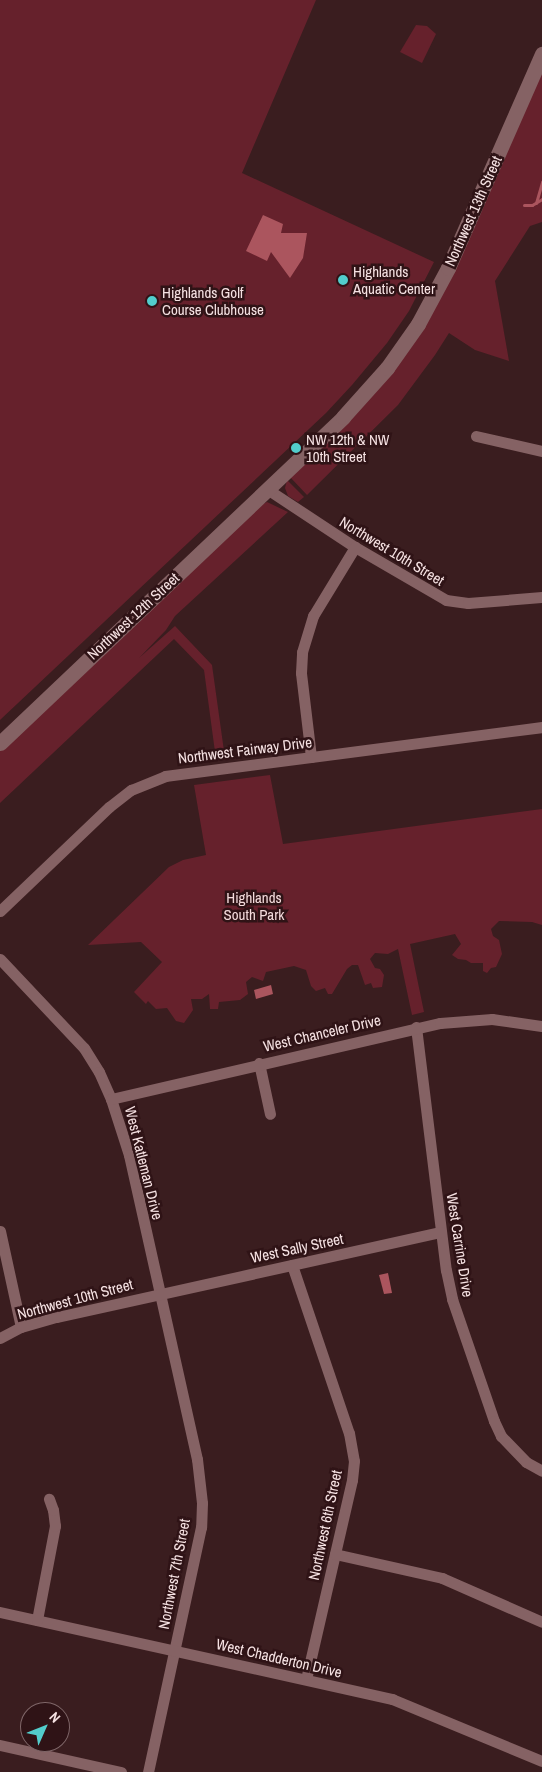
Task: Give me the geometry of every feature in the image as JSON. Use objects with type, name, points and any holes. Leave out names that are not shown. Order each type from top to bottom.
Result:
[{"type":"main road","name":"Northwest 13th Street","points":[[267,489],[372,386],[418,324],[448,268],[542,55]]},
{"type":"main road","name":"Northwest 12th Street","points":[[0,742],[267,489]]},
{"type":"street","points":[[476,436],[542,451]]},
{"type":"street","name":"Northwest 10th Street","points":[[267,489],[355,547],[446,600],[468,603],[542,597]]},
{"type":"street","points":[[311,757],[301,673],[302,652],[313,616],[355,547]]},
{"type":"street","name":"Northwest Fairway Drive","points":[[0,911],[109,807],[139,786],[165,776],[183,772],[542,727]]},
{"type":"street","name":"West Katleman Drive","points":[[0,959],[84,1048],[102,1078],[111,1099],[129,1156],[160,1292]]},
{"type":"street","name":"West Chanceler Drive","points":[[111,1099],[416,1027],[467,1019],[492,1019],[542,1026]]},
{"type":"street","name":"West Carrine Drive","points":[[416,1027],[448,1284],[494,1421],[512,1450],[526,1462],[542,1471]]},
{"type":"street","points":[[259,1064],[270,1114]]},
{"type":"street","points":[[0,1231],[21,1328]]},
{"type":"street","name":"West Sally Street","points":[[160,1292],[441,1232]]},
{"type":"street","name":"Northwest 6th Street","points":[[292,1264],[353,1448],[352,1480],[306,1679]]},
{"type":"street","name":"Northwest 10th Street","points":[[0,1338],[21,1328],[57,1317],[160,1292]]},
{"type":"street","name":"Northwest 7th Street","points":[[148,1772],[201,1526],[202,1503],[197,1459],[160,1292]]},
{"type":"street","points":[[37,1620],[56,1526],[49,1499]]},
{"type":"street","points":[[335,1554],[442,1578],[542,1622]]},
{"type":"street","name":"West Chadderton Drive","points":[[0,1612],[403,1702],[481,1737],[542,1761]]},
{"type":"street","points":[[0,1745],[121,1772]]},
{"type":"green space","points":[[0,0],[316,0],[242,173],[434,262],[409,311],[387,343],[326,413],[0,720]]},
{"type":"green space","points":[[416,25],[427,26],[436,34],[422,63],[400,52]]},
{"type":"green space","points":[[542,72],[542,222],[530,226],[495,281],[509,361],[475,350],[449,333],[398,405],[307,495],[290,477],[394,368]]},
{"type":"green space","points":[[287,480],[304,497],[298,502],[288,496],[285,488]]},
{"type":"green space","points":[[267,502],[288,512],[175,616],[166,630],[139,658],[175,626],[212,665],[224,751],[215,752],[204,670],[174,639],[0,803],[0,751],[257,507]]},
{"type":"green space","name":"Highlands South Park","points":[[270,775],[283,844],[542,809],[542,925],[532,922],[499,921],[491,929],[493,936],[499,940],[502,954],[496,967],[491,968],[487,973],[483,971],[483,963],[471,963],[452,955],[461,944],[455,934],[410,944],[424,1012],[412,1015],[398,949],[388,954],[375,953],[370,959],[375,968],[380,969],[384,975],[382,987],[373,988],[371,983],[365,985],[358,965],[352,965],[347,969],[332,994],[328,994],[325,988],[316,991],[311,986],[306,970],[294,966],[266,972],[263,981],[252,977],[246,982],[248,994],[240,1000],[219,1002],[218,1009],[210,1009],[209,994],[202,999],[191,999],[193,1010],[184,1023],[176,1021],[167,1008],[156,1009],[148,1001],[146,1004],[134,992],[162,962],[141,942],[88,945],[169,867],[183,860],[206,855],[194,785]]},
{"type":"shaded area","points":[[263,215],[283,224],[281,233],[307,233],[303,258],[290,278],[271,252],[267,261],[246,251]]},
{"type":"shaded area","points":[[271,985],[273,994],[256,999],[254,990]]},
{"type":"shaded area","points":[[388,1273],[392,1293],[384,1294],[379,1275]]},
{"type":"waterway","points":[[536,203],[542,182]]},
{"type":"waterway","points":[[524,205],[532,205],[542,199]]},
{"type":"place","name":"Highlands Aquatic Center","points":[[343,280]]},
{"type":"place","name":"Highlands Golf Course Clubhouse","points":[[152,301]]},
{"type":"place","name":"NW 12th & NW 10th Street","points":[[296,448]]}]
